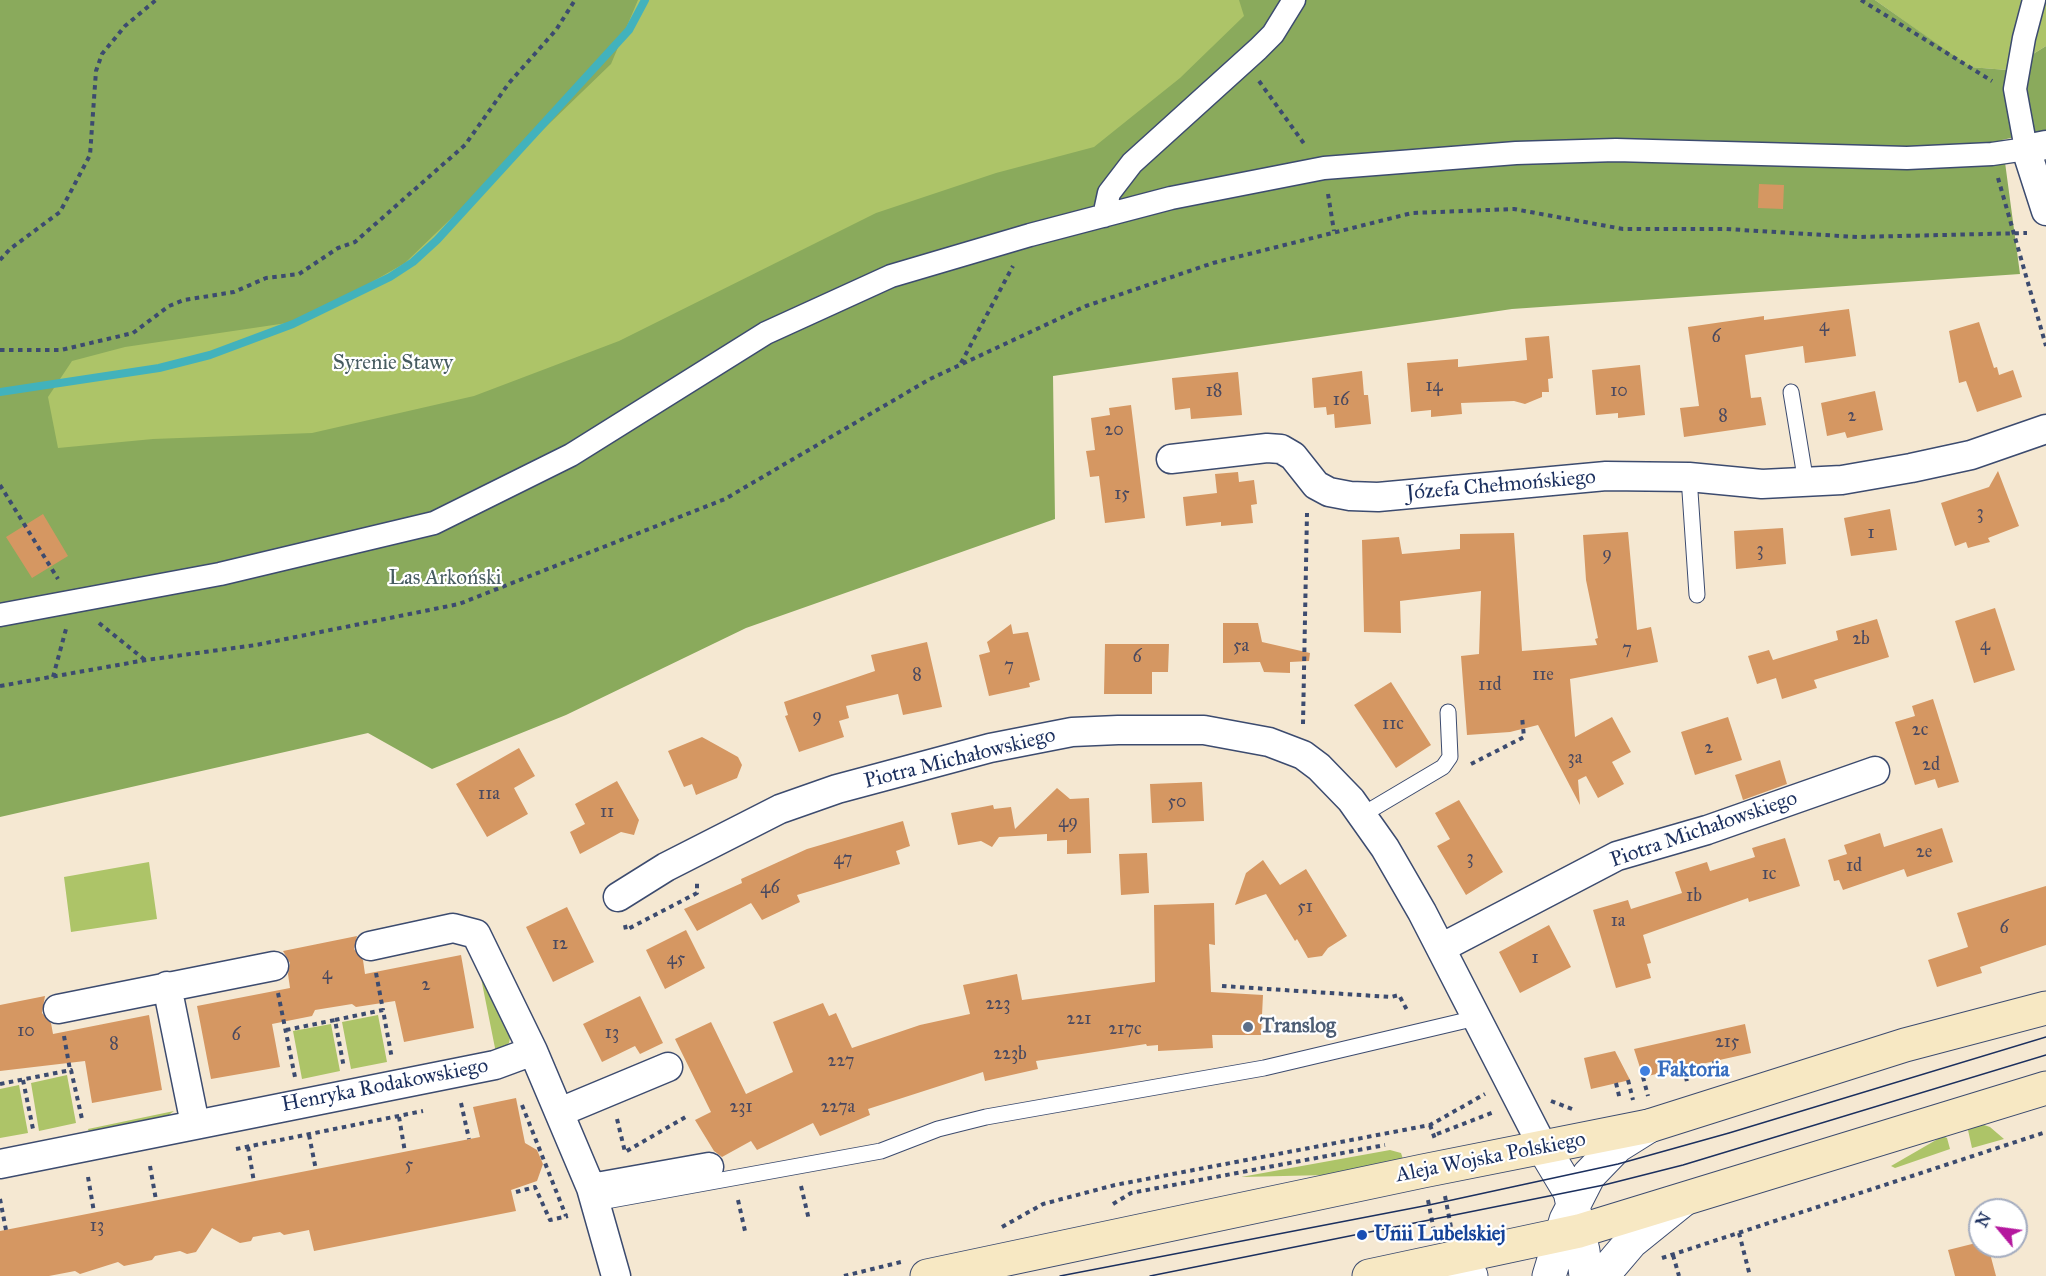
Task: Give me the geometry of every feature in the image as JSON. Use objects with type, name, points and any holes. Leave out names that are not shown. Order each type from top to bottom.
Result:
[{"type":"main road","name":"Aleja Wojska Polskiego","points":[[927,1276],[1543,1147],[1644,1108],[1905,1045],[2046,1008]]},
{"type":"main road","points":[[1369,1276],[1414,1268],[1565,1227],[1683,1200],[2046,1088]]},
{"type":"street","points":[[1104,216],[1109,193],[1132,163],[1273,34],[1294,0]]},
{"type":"street","points":[[2034,0],[2024,38],[2015,89],[2036,147],[2040,222]]},
{"type":"street","points":[[0,615],[220,574],[434,523],[571,455],[766,333],[891,276],[1030,235],[1171,198],[1324,168],[1505,154],[1617,150],[1907,158],[1992,154],[2036,147]]},
{"type":"street","name":"Józefa Chełmońskiego","points":[[1316,485],[1339,494],[1378,497],[1605,476],[1689,477],[1762,484],[1806,483],[1842,480],[1939,463],[2003,445],[2046,429]]},
{"type":"street","points":[[1171,459],[1267,448],[1281,449],[1293,456],[1316,485]]},
{"type":"street","name":"Piotra Michałowskiego","points":[[618,897],[666,867],[780,809],[837,789],[1032,739],[1072,732],[1204,730],[1269,742],[1303,755],[1319,767],[1362,815],[1405,880],[1543,1147]]},
{"type":"street","name":"Piotra Michałowskiego","points":[[1441,948],[1617,856],[1707,830],[1875,771]]},
{"type":"street","points":[[373,958],[453,928],[476,934],[533,1050],[560,1112],[594,1200],[616,1276]]},
{"type":"street","points":[[58,1009],[274,966]]},
{"type":"street","points":[[167,986],[195,1124]]},
{"type":"street","name":"Henryka Rodakowskiego","points":[[0,1164],[349,1092],[495,1065],[533,1050]]},
{"type":"street","points":[[560,1112],[669,1067]]},
{"type":"street","name":"Aleja Wojska Polskiego","points":[[1565,1227],[1589,1175],[1627,1138],[1644,1108]]},
{"type":"street","name":"Aleja Wojska Polskiego","points":[[1543,1147],[1548,1189],[1565,1227]]},
{"type":"street","name":"Aleja Wojska Polskiego","points":[[1543,1147],[1561,1173],[1565,1227]]},
{"type":"street","points":[[594,1200],[721,1173]]},
{"type":"street","points":[[1602,1276],[1631,1242],[1683,1200]]},
{"type":"street","points":[[1548,1276],[1565,1227]]},
{"type":"street","points":[[1565,1227],[1586,1276]]},
{"type":"street","points":[[1414,1268],[1441,1268],[1472,1276]]},
{"type":"lane","points":[[1791,392],[1806,483]]},
{"type":"lane","points":[[1689,477],[1697,595]]},
{"type":"lane","points":[[1362,815],[1443,767],[1450,757],[1448,712]]},
{"type":"lane","points":[[721,1173],[795,1167],[881,1151],[938,1129],[986,1117],[1264,1068],[1476,1018]]},
{"type":"path","points":[[0,260],[10,249],[60,212],[90,155],[96,71],[102,54],[125,26],[156,0]]},
{"type":"path","points":[[0,350],[61,350],[133,333],[169,306],[184,300],[234,292],[266,278],[299,274],[338,248],[355,242],[465,145],[509,83],[556,30],[575,0]]},
{"type":"path","points":[[1861,0],[1984,78],[2015,89]]},
{"type":"path","points":[[1258,49],[1257,78],[1280,112],[1324,168],[1334,231]]},
{"type":"path","points":[[1992,154],[2012,233],[2046,346]]},
{"type":"path","points":[[0,686],[146,660],[256,645],[459,604],[725,498],[961,363],[1086,306],[1213,263],[1412,213],[1514,209],[1623,229],[1726,229],[1857,237],[2012,233],[2040,222]]},
{"type":"path","points":[[961,363],[1030,235]]},
{"type":"path","points":[[0,485],[73,603],[146,660]]},
{"type":"path","points":[[1303,755],[1306,514],[1316,485]]},
{"type":"path","points":[[53,677],[73,603]]},
{"type":"path","points":[[1443,767],[1458,772],[1524,736],[1522,717]]},
{"type":"path","points":[[618,897],[626,930],[697,893],[698,881],[702,873]]},
{"type":"path","points":[[373,958],[397,1083]]},
{"type":"path","points":[[1222,986],[1391,998],[1399,995],[1406,1010],[1411,1014],[1418,1013]]},
{"type":"path","points":[[280,1002],[300,1102]]},
{"type":"path","points":[[286,1030],[383,1010]]},
{"type":"path","points":[[335,1020],[349,1092]]},
{"type":"path","points":[[65,1044],[87,1146]]},
{"type":"path","points":[[1714,1061],[1718,1077]]},
{"type":"path","points":[[1684,1068],[1688,1086]]},
{"type":"path","points":[[0,1084],[70,1070]]},
{"type":"path","points":[[1643,1077],[1644,1108]]},
{"type":"path","points":[[23,1080],[38,1157]]},
{"type":"path","points":[[1628,1080],[1644,1108]]},
{"type":"path","points":[[1616,1083],[1621,1104]]},
{"type":"path","points":[[1480,1084],[1492,1114]]},
{"type":"path","points":[[994,1231],[1043,1204],[1115,1185],[1430,1125],[1494,1090]]},
{"type":"path","points":[[521,1102],[566,1216]]},
{"type":"path","points":[[461,1103],[469,1139]]},
{"type":"path","points":[[614,1111],[625,1152],[689,1115]]},
{"type":"path","points":[[399,1117],[405,1152]]},
{"type":"path","points":[[1430,1125],[1434,1135]]},
{"type":"path","points":[[1658,1259],[2046,1132]]},
{"type":"path","points":[[309,1135],[316,1170]]},
{"type":"path","points":[[248,1146],[254,1182]]},
{"type":"path","points":[[150,1166],[156,1200]]},
{"type":"path","points":[[795,1167],[809,1220]]},
{"type":"path","points":[[721,1173],[745,1231]]},
{"type":"path","points":[[88,1178],[94,1212]]},
{"type":"path","points":[[516,1192],[535,1187],[550,1220],[566,1216],[594,1200]]},
{"type":"path","points":[[1444,1192],[1453,1237]]},
{"type":"path","points":[[1427,1195],[1436,1240]]},
{"type":"path","points":[[0,1199],[6,1230]]},
{"type":"path","points":[[1739,1233],[1750,1276]]},
{"type":"path","points":[[1673,1255],[1679,1276]]},
{"type":"green space","name":"Las Arkoński","points":[[0,0],[1824,0],[1515,297],[1047,371],[364,727],[0,809]]},
{"type":"green space","name":"Las Arkoński","points":[[0,0],[638,0],[611,64],[405,263],[351,294],[287,323],[125,347],[72,361],[48,397],[58,448],[153,439],[312,433],[474,396],[619,341],[876,213],[996,173],[1094,147],[1180,78],[1244,16],[1239,0],[1875,0],[1970,67],[2007,70],[2046,46],[2046,130],[2002,140],[2020,274],[1512,309],[1053,376],[1055,519],[746,628],[566,715],[432,769],[368,733],[0,817]]},
{"type":"green space","points":[[1875,0],[2046,0],[2046,46],[2007,70],[1969,67]]},
{"type":"green space","points":[[149,862],[157,919],[71,932],[64,877]]},
{"type":"green space","points":[[479,968],[512,1029],[509,1043],[496,1053]]},
{"type":"green space","points":[[378,1015],[387,1062],[351,1069],[342,1022]]},
{"type":"green space","points":[[331,1024],[340,1071],[302,1079],[293,1031]]},
{"type":"green space","points":[[67,1075],[76,1123],[39,1131],[31,1083]]},
{"type":"green space","points":[[19,1085],[28,1133],[0,1138],[0,1089]]},
{"type":"green space","points":[[174,1111],[166,1117],[90,1134],[88,1129]]},
{"type":"green space","points":[[1981,1124],[1990,1127],[2004,1139],[1972,1148],[1968,1130]]},
{"type":"green space","points":[[1943,1136],[1947,1138],[1950,1149],[1895,1168],[1891,1166]]},
{"type":"green space","points":[[1390,1150],[1401,1153],[1403,1159],[1326,1175],[1241,1177]]},
{"type":"building","points":[[1759,184],[1784,185],[1783,209],[1758,208]]},
{"type":"building","points":[[1849,309],[1856,356],[1805,363],[1803,346],[1745,355],[1751,398],[1761,397],[1766,425],[1684,437],[1680,408],[1699,406],[1688,327],[1764,316],[1764,320]]},
{"type":"building","points":[[1979,322],[1994,368],[1997,367],[1999,375],[2013,370],[2022,397],[1977,412],[1966,381],[1959,383],[1949,331]]},
{"type":"building","points":[[1549,336],[1553,378],[1548,379],[1549,392],[1542,392],[1542,397],[1525,404],[1514,401],[1461,403],[1462,414],[1431,417],[1431,410],[1411,412],[1407,363],[1458,359],[1458,367],[1527,360],[1525,338]]},
{"type":"building","points":[[1640,365],[1645,415],[1618,418],[1618,413],[1596,415],[1592,370]]},
{"type":"building","points":[[1362,371],[1364,395],[1368,395],[1371,424],[1335,428],[1334,414],[1327,415],[1326,407],[1314,408],[1312,378]]},
{"type":"building","points":[[1238,372],[1242,415],[1191,419],[1190,408],[1175,410],[1172,378]]},
{"type":"building","points":[[1875,391],[1883,430],[1847,438],[1845,432],[1827,436],[1821,403]]},
{"type":"building","points":[[1131,405],[1145,518],[1105,523],[1099,476],[1090,477],[1086,451],[1095,450],[1091,418],[1110,415],[1109,408]]},
{"type":"building","points":[[1998,471],[2019,526],[1988,538],[1990,542],[1968,548],[1966,542],[1955,546],[1941,503],[1989,487]]},
{"type":"building","points":[[1238,472],[1239,482],[1254,480],[1257,504],[1251,505],[1253,523],[1221,526],[1221,522],[1186,526],[1183,497],[1217,493],[1215,474]]},
{"type":"building","points":[[1890,509],[1897,550],[1851,556],[1844,518]]},
{"type":"building","points":[[43,514],[68,556],[32,578],[6,537]]},
{"type":"building","points":[[1783,528],[1786,564],[1736,569],[1734,531]]},
{"type":"building","points":[[1628,532],[1637,630],[1651,627],[1658,662],[1570,679],[1575,737],[1612,717],[1631,752],[1612,762],[1624,784],[1598,798],[1586,776],[1578,780],[1580,805],[1538,725],[1510,732],[1467,735],[1461,656],[1479,654],[1481,591],[1400,601],[1401,633],[1364,632],[1362,540],[1399,537],[1402,554],[1460,549],[1460,534],[1514,533],[1522,651],[1597,645],[1595,639],[1598,638],[1586,580],[1583,535]]},
{"type":"building","points":[[1995,608],[2015,670],[1974,683],[1955,621]]},
{"type":"building","points":[[1877,619],[1889,657],[1814,680],[1817,688],[1782,699],[1776,678],[1757,684],[1748,656],[1769,650],[1773,660],[1838,640],[1836,631]]},
{"type":"building","points":[[1223,623],[1258,623],[1262,642],[1310,653],[1309,661],[1290,662],[1290,673],[1264,672],[1260,662],[1223,663]]},
{"type":"building","points":[[1011,624],[1013,634],[1028,632],[1040,680],[1029,683],[1030,687],[989,696],[979,655],[990,652],[987,642]]},
{"type":"building","points":[[927,642],[942,707],[903,715],[898,694],[846,706],[849,718],[839,721],[844,737],[799,752],[785,716],[788,715],[784,702],[875,671],[871,655]]},
{"type":"building","points":[[1105,644],[1169,644],[1168,672],[1152,672],[1152,694],[1104,694]]},
{"type":"building","points":[[1391,682],[1431,745],[1396,768],[1354,705]]},
{"type":"building","points":[[1933,699],[1959,782],[1938,788],[1935,779],[1915,785],[1895,722],[1915,716],[1912,706]]},
{"type":"building","points":[[1728,717],[1742,760],[1695,775],[1681,732]]},
{"type":"building","points":[[702,737],[738,757],[742,765],[737,778],[696,795],[692,784],[684,787],[668,751]]},
{"type":"building","points":[[519,748],[535,776],[514,788],[528,814],[487,837],[456,784]]},
{"type":"building","points":[[1780,760],[1787,784],[1743,800],[1735,775]]},
{"type":"building","points":[[617,781],[639,820],[634,835],[621,832],[580,854],[570,832],[585,824],[575,804]]},
{"type":"building","points":[[1202,782],[1204,821],[1152,823],[1150,784]]},
{"type":"building","points":[[1057,788],[1070,799],[1089,798],[1091,853],[1067,854],[1067,840],[1047,841],[1047,834],[999,837],[992,847],[981,841],[958,845],[951,813],[993,805],[994,809],[1011,807],[1015,829]]},
{"type":"building","points":[[1459,800],[1503,872],[1466,895],[1437,846],[1450,839],[1435,813]]},
{"type":"building","points":[[903,821],[910,846],[896,851],[900,864],[797,895],[800,902],[762,920],[751,903],[697,931],[684,909],[742,883],[741,879],[807,849]]},
{"type":"building","points":[[1942,828],[1953,862],[1907,877],[1904,869],[1843,890],[1839,880],[1834,881],[1828,860],[1847,854],[1844,845],[1880,833],[1884,847]]},
{"type":"building","points":[[1785,838],[1800,886],[1749,902],[1748,898],[1643,935],[1651,963],[1647,964],[1651,978],[1616,988],[1593,910],[1628,900],[1631,909],[1682,893],[1675,872],[1707,862],[1710,871],[1755,857],[1752,848]]},
{"type":"building","points":[[1147,853],[1149,893],[1121,895],[1119,854]]},
{"type":"building","points":[[1263,860],[1280,885],[1306,869],[1347,936],[1328,948],[1322,956],[1308,958],[1266,894],[1235,905],[1246,873]]},
{"type":"building","points":[[2046,886],[2046,945],[1980,967],[1982,973],[1937,987],[1928,960],[1968,947],[1957,913]]},
{"type":"building","points":[[1214,903],[1215,945],[1209,944],[1211,992],[1263,995],[1261,1035],[1212,1035],[1213,1048],[1158,1051],[1158,1045],[1147,1046],[1146,1044],[1036,1061],[1038,1069],[985,1081],[983,1072],[868,1109],[870,1115],[820,1136],[813,1123],[757,1150],[751,1141],[722,1157],[714,1151],[695,1120],[711,1112],[675,1039],[711,1022],[746,1094],[793,1072],[773,1022],[823,1003],[829,1016],[836,1013],[852,1048],[920,1025],[970,1014],[963,985],[1017,974],[1022,1000],[1155,982],[1154,905]]},
{"type":"building","points":[[567,907],[594,962],[553,982],[526,927]]},
{"type":"building","points":[[1549,925],[1571,967],[1520,993],[1499,952]]},
{"type":"building","points":[[686,930],[705,968],[665,989],[646,950]]},
{"type":"building","points":[[357,936],[354,949],[363,960],[365,974],[461,955],[474,1028],[404,1042],[395,1001],[356,1007],[352,1004],[315,1010],[312,1016],[272,1024],[280,1067],[211,1079],[197,1006],[290,988],[288,974],[290,963],[283,951]]},
{"type":"building","points":[[45,996],[42,1013],[51,1023],[53,1034],[149,1015],[162,1090],[92,1103],[85,1061],[0,1071],[0,1005]]},
{"type":"building","points":[[640,996],[663,1043],[640,1054],[635,1046],[602,1062],[583,1024]]},
{"type":"building","points":[[1745,1024],[1751,1053],[1643,1077],[1634,1049]]},
{"type":"building","points":[[1615,1051],[1630,1080],[1591,1089],[1584,1058]]},
{"type":"building","points":[[516,1098],[525,1143],[537,1150],[543,1164],[537,1181],[511,1190],[516,1211],[314,1251],[309,1230],[284,1235],[280,1232],[253,1237],[251,1241],[240,1243],[212,1228],[196,1252],[187,1254],[180,1251],[124,1266],[118,1262],[80,1274],[75,1271],[49,1276],[0,1276],[0,1231],[480,1137],[473,1107]]},
{"type":"building","points":[[1968,1245],[1968,1258],[1991,1258],[1996,1276],[1955,1276],[1948,1250]]},
{"type":"waterway","points":[[0,392],[159,368],[210,355],[293,324],[390,277],[413,262],[437,240],[629,30],[645,0]]},
{"type":"tram line","points":[[1060,1276],[1429,1205],[1618,1164],[1729,1133],[2046,1037]]},
{"type":"tram line","points":[[1150,1276],[1604,1185],[1683,1165],[2046,1055]]},
{"type":"place","name":"Translog","points":[[1248,1027]]},
{"type":"place","name":"Faktoria","points":[[1645,1071]]},
{"type":"place","name":"Unii Lubelskiej","points":[[1362,1235]]},
{"type":"park label","name":"Syrenie Stawy","points":[[393,364]]}]
